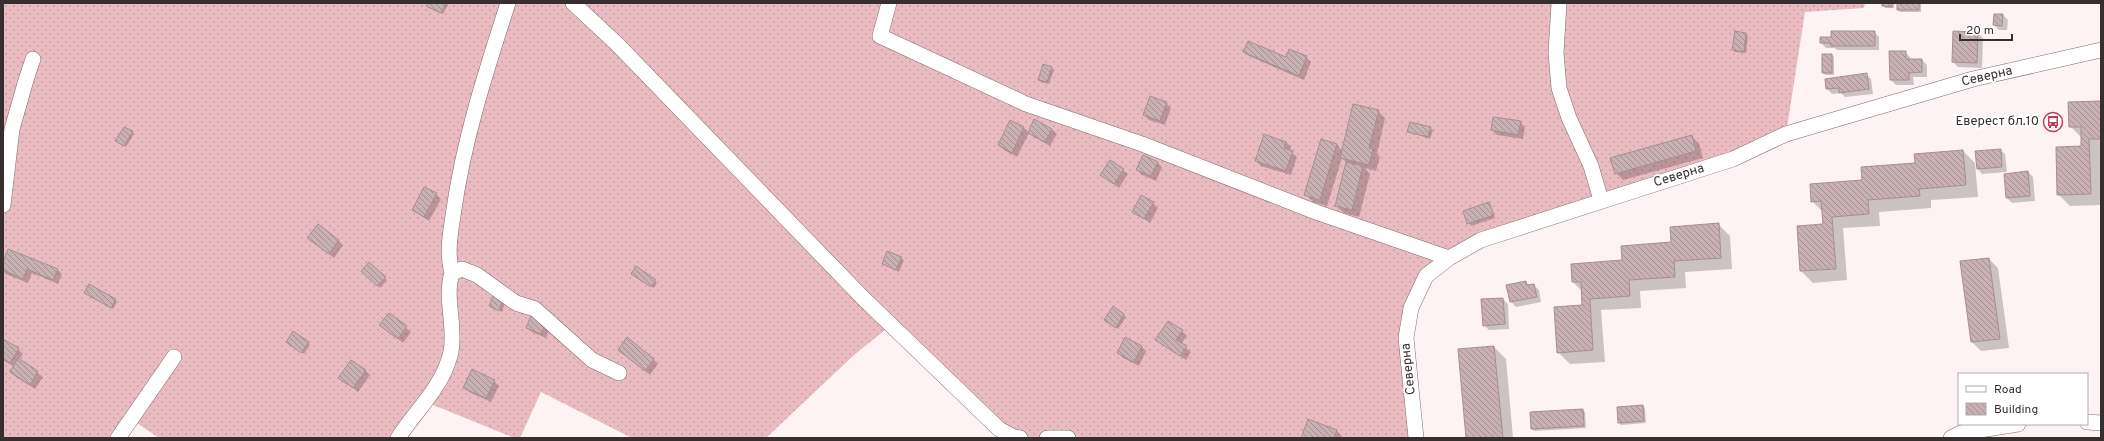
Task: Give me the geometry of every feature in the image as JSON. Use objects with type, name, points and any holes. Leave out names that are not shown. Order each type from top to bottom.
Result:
[{"type":"street","points":[[398,438],[422,407],[443,374],[451,352],[452,317],[449,283],[452,273],[449,261],[458,176],[481,88],[508,3]]},
{"type":"street","points":[[573,3],[617,44],[863,298],[999,429],[1016,438]]},
{"type":"street","points":[[889,3],[880,36],[1026,104],[1142,144],[1316,212],[1449,258]]},
{"type":"street","points":[[1559,3],[1556,53],[1559,88],[1569,118],[1591,166],[1601,200]]},
{"type":"street","name":"Северна","points":[[1416,438],[1406,338],[1411,308],[1426,276],[1449,258],[1481,240],[1601,200],[1733,159],[1786,134],[1867,112],[1973,79],[2101,50]]},
{"type":"street","points":[[3,206],[12,129],[33,59]]},
{"type":"street","points":[[452,273],[462,269],[477,275],[516,303],[534,309],[592,360],[619,373]]},
{"type":"street","points":[[118,438],[174,357]]},
{"type":"street","points":[[2088,422],[2101,423]]},
{"type":"street","points":[[1950,438],[1961,433],[2012,425]]},
{"type":"street","points":[[1047,438],[1068,438]]},
{"type":"shaded area","points":[[3,3],[1865,3],[1864,8],[1805,12],[1786,134],[1445,261],[1411,308],[1416,438],[1020,438],[891,325],[853,356],[766,438],[632,438],[541,392],[520,438],[514,438],[426,402],[401,438],[159,438],[131,419],[116,438],[3,438]]},
{"type":"building","points":[[427,3],[446,3],[441,13],[426,6]]},
{"type":"building","points":[[1882,3],[1892,3],[1892,7],[1882,6]]},
{"type":"building","points":[[1897,3],[1919,3],[1919,10],[1897,10]]},
{"type":"building","points":[[1994,14],[2003,14],[2002,26],[1993,25]]},
{"type":"building","points":[[1735,31],[1746,33],[1744,52],[1732,50]]},
{"type":"building","points":[[1831,31],[1875,31],[1875,46],[1831,46],[1830,43],[1820,43],[1820,37],[1831,37]]},
{"type":"building","points":[[1953,31],[1978,32],[1977,63],[1952,62]]},
{"type":"building","points":[[1248,41],[1286,57],[1289,49],[1307,56],[1299,76],[1243,52]]},
{"type":"building","points":[[1889,51],[1906,51],[1906,59],[1922,59],[1922,72],[1909,73],[1909,80],[1890,80]]},
{"type":"building","points":[[1822,54],[1832,54],[1832,73],[1822,73]]},
{"type":"building","points":[[1043,64],[1052,67],[1047,82],[1038,80]]},
{"type":"building","points":[[1867,73],[1869,89],[1839,93],[1839,88],[1826,89],[1825,79]]},
{"type":"building","points":[[1150,96],[1167,102],[1160,121],[1143,115]]},
{"type":"building","points":[[2101,101],[2101,139],[2089,139],[2091,194],[2057,195],[2056,147],[2081,146],[2081,127],[2069,127],[2068,102]]},
{"type":"building","points":[[1353,104],[1379,110],[1369,148],[1373,149],[1369,165],[1340,158]]},
{"type":"building","points":[[1493,117],[1521,121],[1518,135],[1491,130]]},
{"type":"building","points":[[1034,119],[1052,129],[1045,142],[1028,133]]},
{"type":"building","points":[[1010,120],[1024,127],[1012,153],[998,145]]},
{"type":"building","points":[[1410,122],[1431,127],[1428,137],[1407,132]]},
{"type":"building","points":[[124,127],[133,131],[124,146],[115,141]]},
{"type":"building","points":[[1264,134],[1286,142],[1284,148],[1293,151],[1286,171],[1255,161]]},
{"type":"building","points":[[1692,135],[1696,151],[1615,174],[1610,158]]},
{"type":"building","points":[[1321,139],[1337,144],[1320,200],[1304,195]]},
{"type":"building","points":[[2001,149],[2002,167],[1977,169],[1975,151]]},
{"type":"building","points":[[1963,150],[1966,185],[1919,189],[1920,196],[1868,200],[1869,214],[1832,217],[1836,269],[1800,271],[1797,226],[1823,224],[1821,201],[1811,202],[1810,184],[1862,180],[1861,167],[1915,163],[1914,154]]},
{"type":"building","points":[[1143,155],[1158,162],[1151,176],[1136,170]]},
{"type":"building","points":[[1110,160],[1124,169],[1114,184],[1100,175]]},
{"type":"building","points":[[1346,162],[1363,166],[1352,210],[1335,206]]},
{"type":"building","points":[[2028,171],[2030,196],[2006,198],[2004,174]]},
{"type":"building","points":[[424,187],[437,193],[424,217],[412,210]]},
{"type":"building","points":[[1141,195],[1154,202],[1144,219],[1132,212]]},
{"type":"building","points":[[1489,202],[1494,215],[1467,224],[1463,211]]},
{"type":"building","points":[[1719,223],[1721,258],[1674,261],[1675,277],[1629,280],[1630,296],[1590,299],[1593,350],[1557,353],[1554,307],[1582,305],[1581,282],[1572,282],[1571,264],[1622,260],[1621,246],[1671,242],[1670,227]]},
{"type":"building","points":[[318,224],[339,240],[329,254],[307,238]]},
{"type":"building","points":[[8,249],[58,269],[53,280],[27,269],[23,279],[3,270],[3,262]]},
{"type":"building","points":[[887,251],[902,257],[896,270],[882,264]]},
{"type":"building","points":[[1989,258],[2000,339],[1971,342],[1960,261]]},
{"type":"building","points":[[369,262],[386,277],[377,286],[361,271]]},
{"type":"building","points":[[636,266],[656,280],[651,287],[631,274]]},
{"type":"building","points":[[1526,281],[1527,285],[1534,284],[1537,297],[1510,302],[1506,285]]},
{"type":"building","points":[[89,284],[116,299],[111,308],[84,293]]},
{"type":"building","points":[[493,296],[503,300],[499,311],[489,306]]},
{"type":"building","points":[[1503,298],[1505,324],[1483,326],[1481,299]]},
{"type":"building","points":[[1113,306],[1124,314],[1116,328],[1104,320]]},
{"type":"building","points":[[389,313],[407,326],[398,339],[379,325]]},
{"type":"building","points":[[531,315],[546,322],[541,334],[526,328]]},
{"type":"building","points":[[1168,321],[1183,330],[1176,340],[1187,346],[1180,356],[1155,340]]},
{"type":"building","points":[[293,331],[309,342],[301,353],[286,342]]},
{"type":"building","points":[[627,337],[654,359],[645,371],[618,350]]},
{"type":"building","points":[[1125,337],[1142,346],[1134,362],[1117,353]]},
{"type":"building","points":[[3,339],[19,348],[10,363],[3,359]]},
{"type":"building","points":[[1494,346],[1503,438],[1466,438],[1458,349]]},
{"type":"building","points":[[18,358],[38,371],[30,385],[10,372]]},
{"type":"building","points":[[351,360],[366,370],[353,388],[338,378]]},
{"type":"building","points":[[472,369],[495,380],[486,398],[463,388]]},
{"type":"building","points":[[1643,405],[1644,421],[1618,423],[1617,407]]},
{"type":"building","points":[[1583,409],[1584,426],[1531,429],[1530,412]]},
{"type":"building","points":[[1308,419],[1337,430],[1334,438],[1301,438]]},
{"type":"place","name":"Еверест бл.10","points":[[2053,122]]}]
